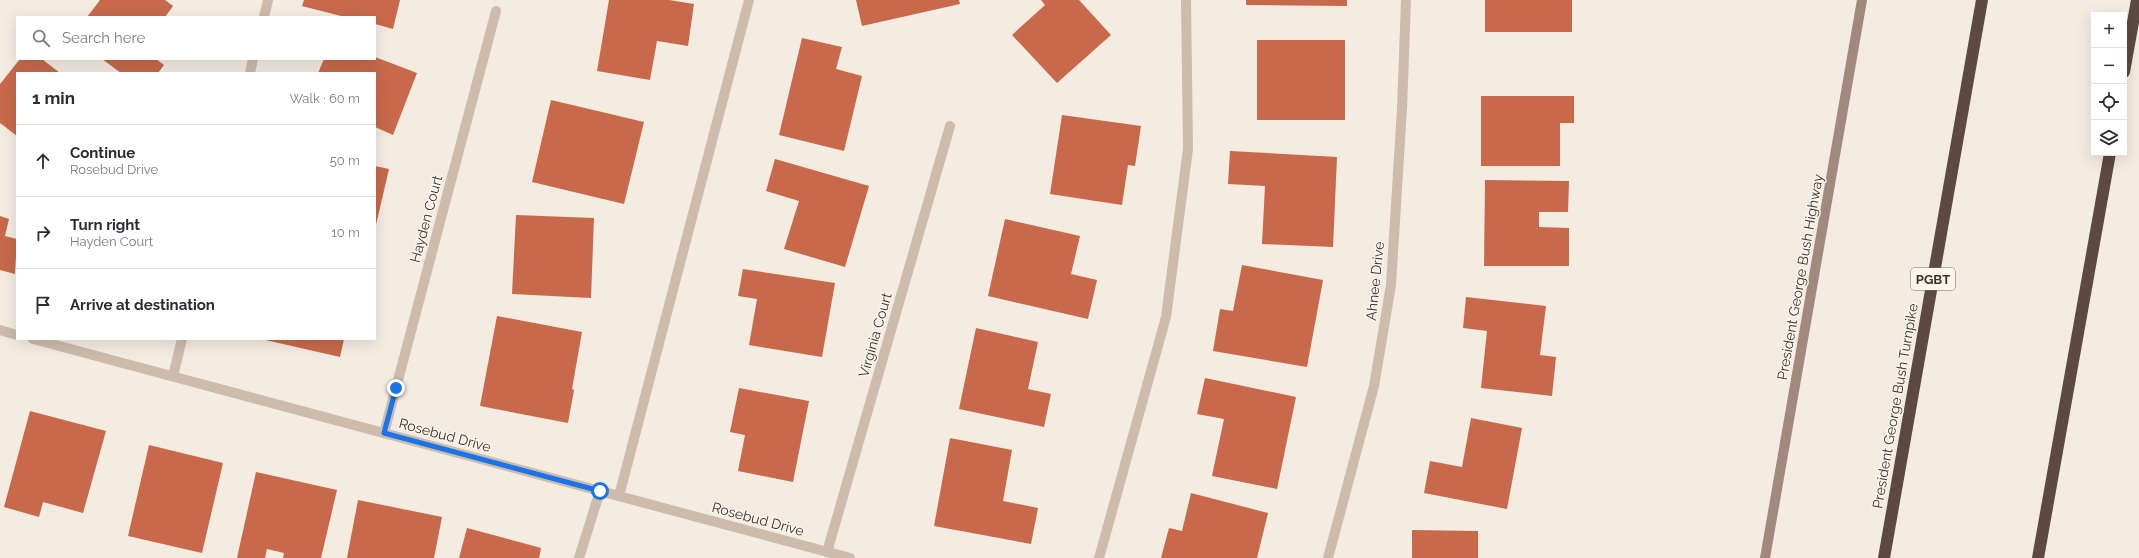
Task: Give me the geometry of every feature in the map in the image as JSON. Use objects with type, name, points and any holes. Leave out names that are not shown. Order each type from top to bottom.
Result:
[{"type":"highway","name":"President George Bush Turnpike","points":[[1884,558],[1982,0]]},
{"type":"highway","points":[[2127,55],[2137,0]]},
{"type":"highway","points":[[2038,558],[2109,156]]},
{"type":"main road","name":"President George Bush Highway","points":[[1765,558],[1862,0]]},
{"type":"street","points":[[264,16],[268,0]]},
{"type":"street","points":[[619,496],[749,0]]},
{"type":"street","points":[[1099,558],[1166,318],[1188,149],[1186,0]]},
{"type":"street","name":"Ahnee Drive","points":[[1328,558],[1374,386],[1391,285],[1402,109],[1406,0]]},
{"type":"street","name":"Hayden Court","points":[[384,433],[496,12]]},
{"type":"street","points":[[250,72],[253,60]]},
{"type":"street","name":"Virginia Court","points":[[827,552],[950,126]]},
{"type":"street","points":[[0,330],[16,335]]},
{"type":"street","name":"Rosebud Drive","points":[[37,340],[850,558]]},
{"type":"street","points":[[173,376],[182,340]]},
{"type":"street","points":[[579,558],[600,491]]},
{"type":"building","points":[[100,0],[165,0],[173,6],[166,16],[88,16]]},
{"type":"building","points":[[304,0],[400,0],[393,29],[376,24],[376,16],[341,16],[302,6]]},
{"type":"building","points":[[609,0],[669,0],[694,4],[688,46],[657,41],[650,80],[597,71]]},
{"type":"building","points":[[856,0],[959,0],[960,4],[862,26]]},
{"type":"building","points":[[1041,0],[1079,0],[1111,35],[1057,83],[1012,35],[1045,5]]},
{"type":"building","points":[[1246,0],[1347,0],[1347,6],[1246,5]]},
{"type":"building","points":[[1485,0],[1572,0],[1572,32],[1485,32]]},
{"type":"building","points":[[802,38],[842,47],[836,69],[862,76],[844,151],[779,135]]},
{"type":"building","points":[[1257,40],[1345,40],[1345,120],[1257,120]]},
{"type":"building","points":[[376,57],[417,73],[393,135],[376,127],[376,72],[318,72],[324,60],[376,60]]},
{"type":"building","points":[[19,60],[43,60],[59,72],[16,72],[16,135],[0,123],[0,84]]},
{"type":"building","points":[[103,60],[157,60],[164,65],[159,72],[120,72]]},
{"type":"building","points":[[1481,96],[1574,96],[1574,123],[1560,123],[1560,166],[1481,166]]},
{"type":"building","points":[[551,100],[644,122],[624,204],[532,182]]},
{"type":"building","points":[[1062,115],[1141,126],[1135,166],[1128,165],[1122,205],[1050,194]]},
{"type":"building","points":[[1230,151],[1337,157],[1333,247],[1262,244],[1265,186],[1228,184]]},
{"type":"building","points":[[775,159],[869,186],[845,267],[784,249],[799,201],[766,191]]},
{"type":"building","points":[[376,166],[389,169],[376,225]]},
{"type":"building","points":[[1485,180],[1569,181],[1568,212],[1539,212],[1539,227],[1569,228],[1569,266],[1484,266]]},
{"type":"building","points":[[516,215],[594,218],[591,298],[512,294]]},
{"type":"building","points":[[0,216],[9,219],[5,236],[16,239],[16,256],[15,274],[0,270]]},
{"type":"building","points":[[1005,219],[1080,236],[1071,274],[1097,280],[1088,319],[988,296]]},
{"type":"building","points":[[1242,265],[1323,280],[1307,367],[1213,351],[1220,309],[1233,311]]},
{"type":"building","points":[[743,269],[835,283],[822,357],[749,345],[757,299],[738,296]]},
{"type":"building","points":[[1466,297],[1546,306],[1540,355],[1556,357],[1552,396],[1481,388],[1487,331],[1463,328]]},
{"type":"building","points":[[497,316],[582,332],[572,389],[574,390],[568,423],[480,406]]},
{"type":"building","points":[[976,328],[1038,342],[1028,389],[1051,394],[1044,427],[959,409]]},
{"type":"building","points":[[265,340],[344,340],[340,357]]},
{"type":"building","points":[[1205,378],[1296,397],[1277,489],[1212,476],[1224,419],[1197,414]]},
{"type":"building","points":[[739,388],[809,401],[793,482],[738,471],[745,435],[730,432]]},
{"type":"building","points":[[30,411],[106,431],[83,513],[43,502],[39,517],[4,507]]},
{"type":"building","points":[[1471,418],[1522,428],[1507,509],[1424,493],[1430,461],[1462,467]]},
{"type":"building","points":[[950,438],[1012,450],[1003,501],[1038,508],[1031,544],[934,526]]},
{"type":"building","points":[[149,445],[223,463],[202,553],[128,536]]},
{"type":"building","points":[[256,472],[337,490],[321,558],[283,558],[284,553],[267,549],[265,558],[237,558]]},
{"type":"building","points":[[1191,493],[1268,513],[1257,558],[1161,558],[1169,528],[1182,531]]},
{"type":"building","points":[[358,500],[442,517],[434,558],[347,558]]},
{"type":"building","points":[[467,528],[541,548],[539,558],[459,558]]},
{"type":"building","points":[[1412,530],[1478,531],[1478,558],[1412,558]]},
{"type":"route","points":[[396,388],[384,433],[600,491]]}]
